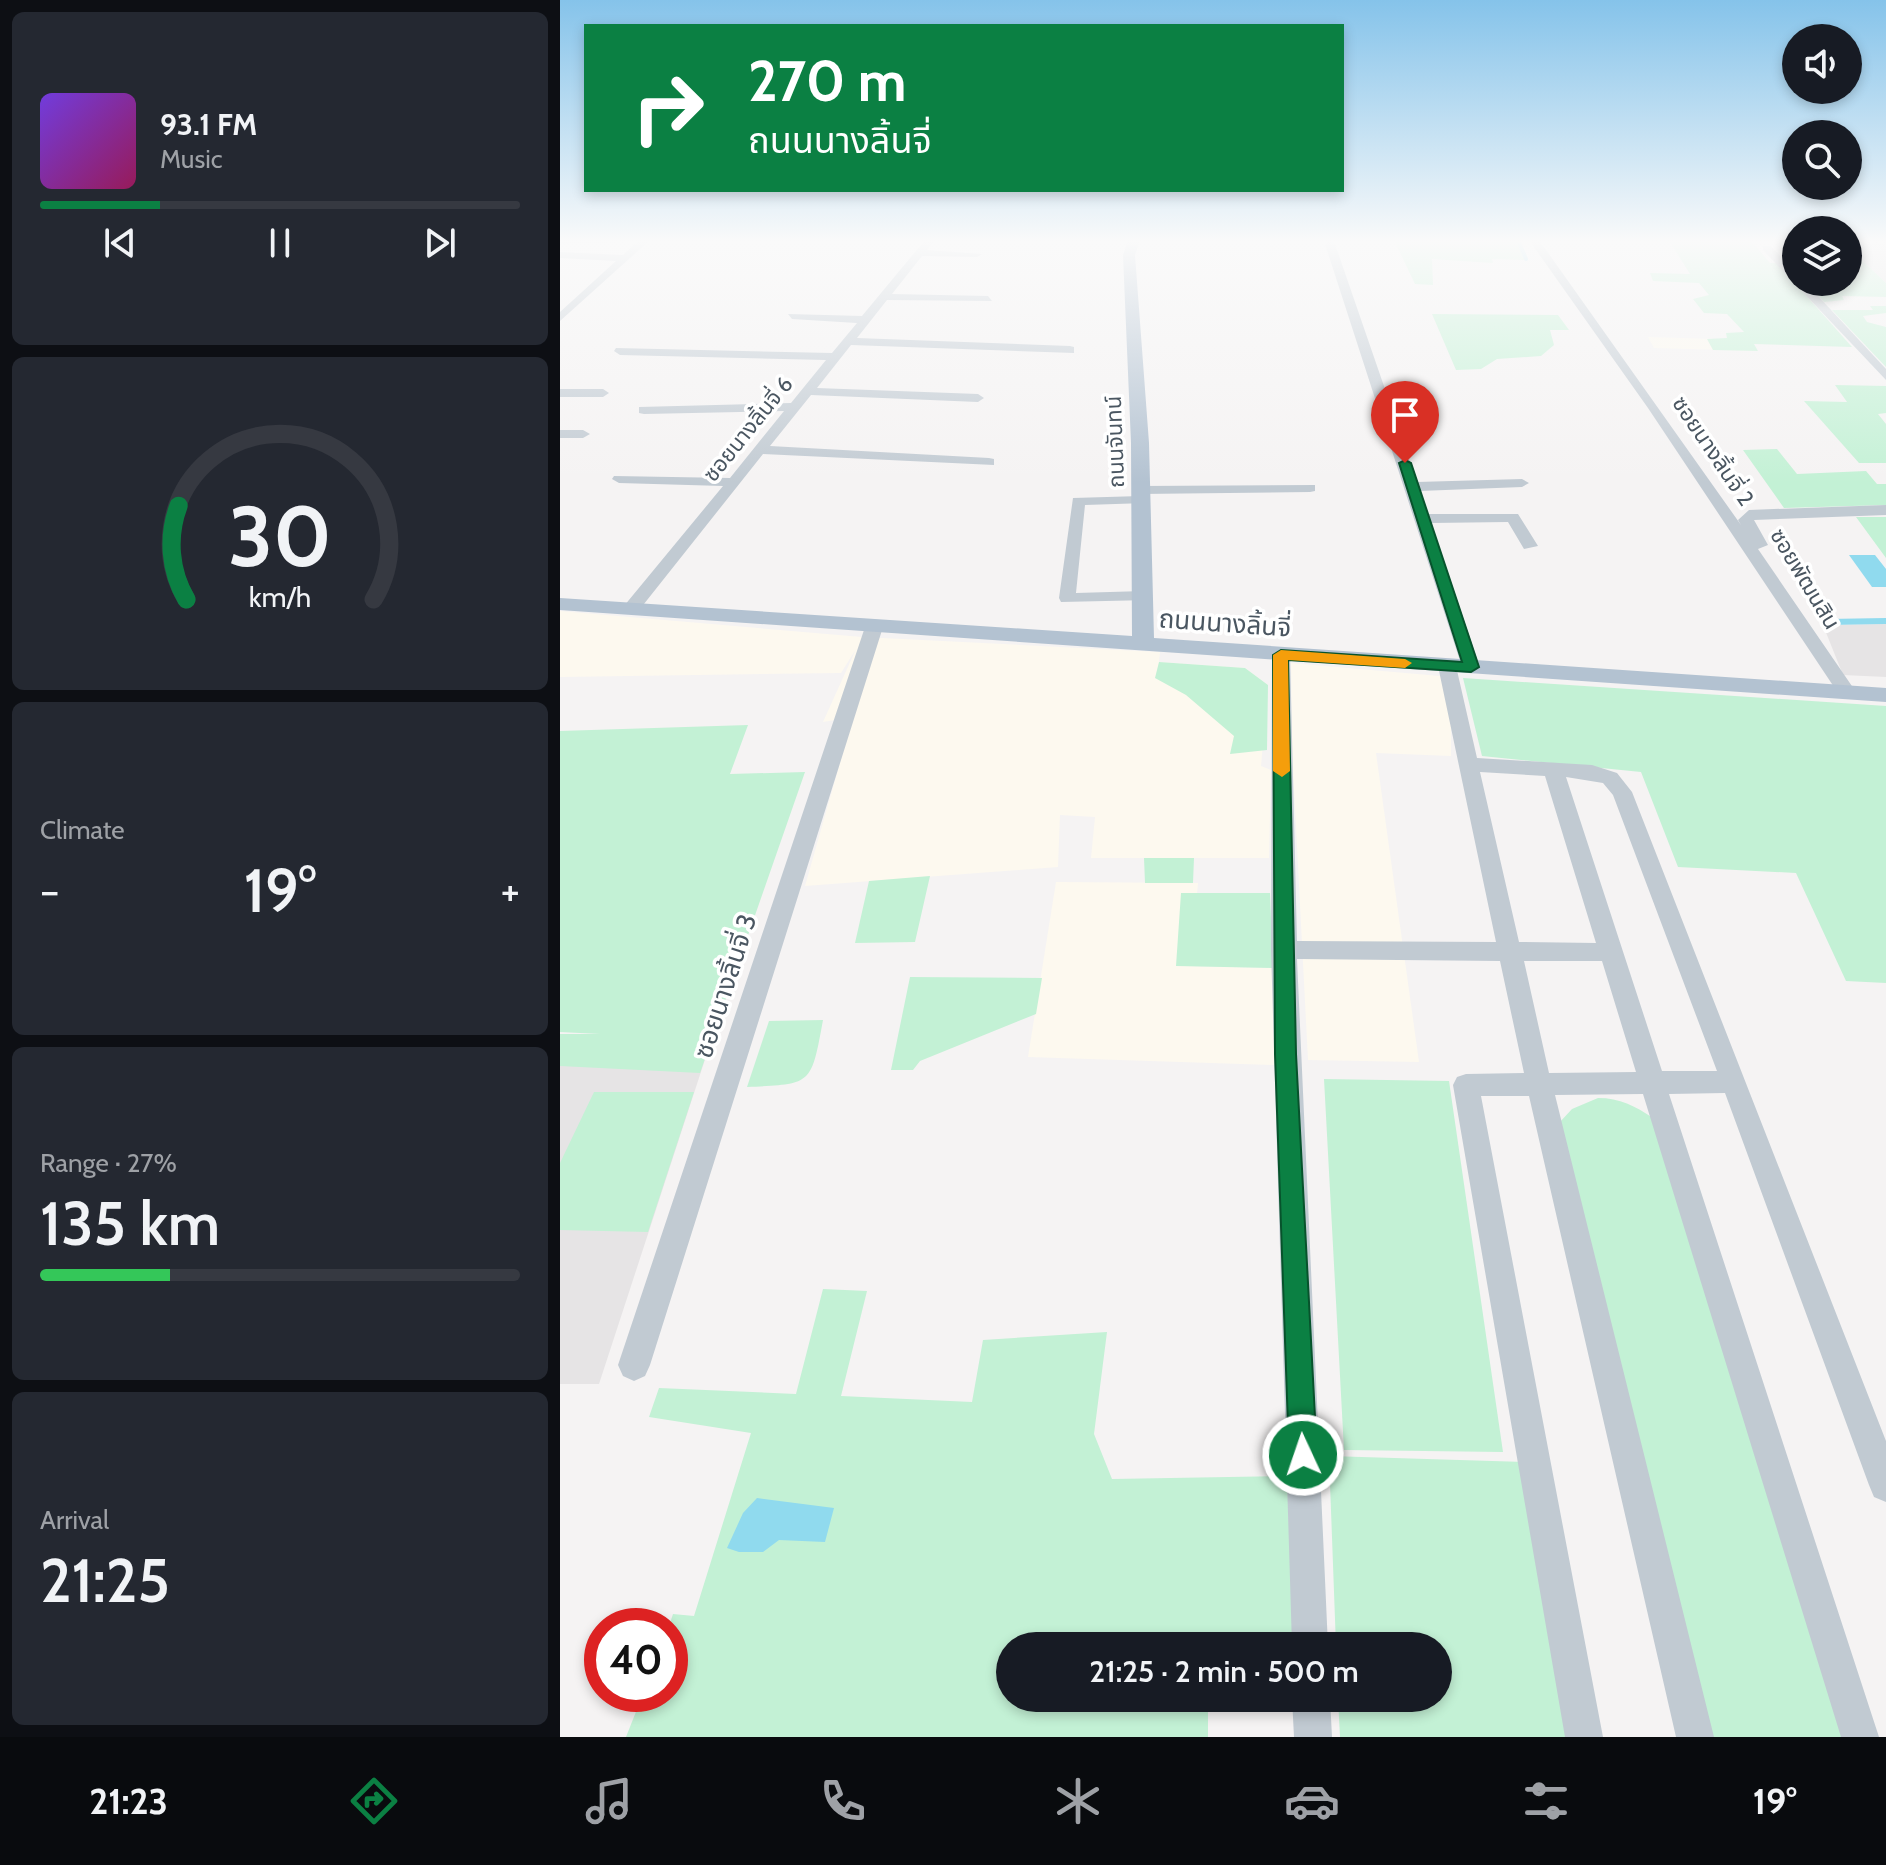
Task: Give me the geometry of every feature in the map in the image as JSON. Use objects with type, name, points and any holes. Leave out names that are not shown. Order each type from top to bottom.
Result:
[{"type":"main road","name":"ถนนจันทน์","points":[[1132,321],[1141,495],[1143,645]]},
{"type":"main road","name":"ถนนนางลิ้นจี่","points":[[560,604],[1886,695]]},
{"type":"street","name":"ซอยนางลิ้นจี่ 6","points":[[630,610],[864,321]]},
{"type":"street","points":[[1360,321],[1471,667]]},
{"type":"street","name":"ซอยนางลิ้นจี่ 2","points":[[1592,321],[1666,423],[1692,467],[1847,692]]},
{"type":"street","points":[[1836,321],[1886,376]]},
{"type":"street","points":[[847,341],[1070,350]]},
{"type":"street","points":[[620,351],[834,357]]},
{"type":"street","points":[[807,391],[978,398]]},
{"type":"street","points":[[560,393],[603,393]]},
{"type":"street","points":[[644,410],[795,407]]},
{"type":"street","points":[[560,434],[583,434]]},
{"type":"street","points":[[759,450],[989,462]]},
{"type":"street","points":[[619,479],[734,482]]},
{"type":"street","points":[[1413,487],[1522,483]]},
{"type":"street","points":[[1144,596],[1067,598],[1078,501],[1141,495],[1310,488]]},
{"type":"street","name":"ซอยพัฒนสิน","points":[[1825,660],[1817,634],[1746,520],[1749,515],[1759,513],[1886,510]]},
{"type":"street","points":[[1424,519],[1513,517],[1530,546]]},
{"type":"street","name":"ซอยนางลิ้นจี่ 3","points":[[634,1365],[874,627]]},
{"type":"street","points":[[1281,655],[1283,950],[1309,1632]]},
{"type":"street","points":[[1447,666],[1466,764],[1539,1084],[1695,1737]]},
{"type":"street","points":[[1466,764],[1592,772],[1610,778],[1622,792],[1886,1485]]},
{"type":"street","points":[[1553,769],[1860,1737]]},
{"type":"street","points":[[1283,950],[1610,952]]},
{"type":"street","points":[[1584,1737],[1466,1085],[1734,1082]]},
{"type":"street","points":[[1312,1712],[1313,1737]]},
{"type":"shaded area","points":[[1648,337],[1750,340],[1758,351],[1654,348]]},
{"type":"shaded area","points":[[560,611],[862,637],[1160,652],[1159,662],[1245,668],[1268,685],[1261,766],[1271,770],[1269,858],[1091,858],[1095,817],[1060,815],[1058,867],[805,886],[853,717],[823,722],[856,649],[841,673],[560,677]]},
{"type":"shaded area","points":[[1886,624],[1886,677],[1843,675],[1823,625]]},
{"type":"shaded area","points":[[1291,663],[1451,677],[1451,756],[1376,753],[1419,1062],[1308,1060],[1292,749]]},
{"type":"shaded area","points":[[1056,882],[1198,883],[1190,966],[1273,968],[1274,1065],[1028,1057]]},
{"type":"shaded area","points":[[560,1034],[713,1035],[599,1384],[560,1384]]},
{"type":"green space","points":[[1435,321],[1562,321],[1569,330],[1550,330],[1554,345],[1541,356],[1497,359],[1481,369],[1456,370]]},
{"type":"green space","points":[[1734,321],[1829,321],[1852,347],[1754,344],[1758,351],[1713,350],[1707,339],[1727,338],[1726,333],[1744,332]]},
{"type":"green space","points":[[1842,321],[1866,321],[1886,327],[1886,367]]},
{"type":"green space","points":[[1835,385],[1886,386],[1886,413],[1878,414],[1886,424],[1886,463],[1859,463],[1804,401],[1847,402]]},
{"type":"green space","points":[[1777,449],[1797,474],[1866,471],[1877,484],[1886,484],[1886,505],[1784,508],[1743,450]]},
{"type":"green space","points":[[1856,517],[1886,517],[1886,558]]},
{"type":"green space","points":[[1159,662],[1245,668],[1268,685],[1267,750],[1230,754],[1234,736],[1186,695],[1155,678]]},
{"type":"green space","points":[[1463,678],[1886,706],[1886,983],[1846,981],[1796,873],[1678,867],[1641,772],[1482,756]]},
{"type":"green space","points":[[748,725],[730,774],[805,772],[700,1073],[560,1066],[560,1034],[600,1034],[560,1032],[560,731]]},
{"type":"green space","points":[[1144,858],[1194,858],[1193,883],[1145,883]]},
{"type":"green space","points":[[930,876],[915,942],[855,943],[869,881]]},
{"type":"green space","points":[[1181,893],[1270,893],[1273,968],[1176,966]]},
{"type":"green space","points":[[910,977],[1042,978],[1036,1014],[920,1061],[913,1070],[891,1070]]},
{"type":"green space","points":[[823,1020],[815,1058],[805,1077],[785,1085],[747,1087],[769,1021]]},
{"type":"green space","points":[[1324,1079],[1449,1081],[1503,1452],[1344,1450]]},
{"type":"green space","points":[[594,1092],[694,1092],[648,1232],[560,1230],[560,1163]]},
{"type":"green space","points":[[1598,1098],[1627,1104],[1653,1118],[1847,1737],[1710,1737],[1559,1123],[1572,1109]]},
{"type":"green space","points":[[823,1289],[867,1291],[841,1396],[972,1402],[983,1340],[1107,1332],[1094,1434],[1112,1479],[1287,1476],[1293,1632],[996,1632],[996,1712],[1208,1712],[1208,1737],[626,1737],[636,1712],[688,1712],[688,1615],[694,1616],[751,1433],[649,1417],[659,1388],[796,1394]]},
{"type":"green space","points":[[1329,1456],[1525,1462],[1575,1737],[1340,1737],[1339,1712],[1452,1712],[1452,1632],[1335,1632]]},
{"type":"water","points":[[1849,555],[1875,555],[1886,569],[1886,587],[1872,587]]},
{"type":"water","points":[[757,1498],[834,1508],[825,1542],[779,1540],[763,1552],[739,1552],[727,1548],[743,1513]]},
{"type":"waterway","points":[[1827,622],[1886,621]]},
{"type":"slow traffic","points":[[1282,771],[1281,655],[1405,663]]},
{"type":"route","points":[[1303,1455],[1290,1209],[1281,892],[1281,655],[1471,667],[1405,463]]}]
